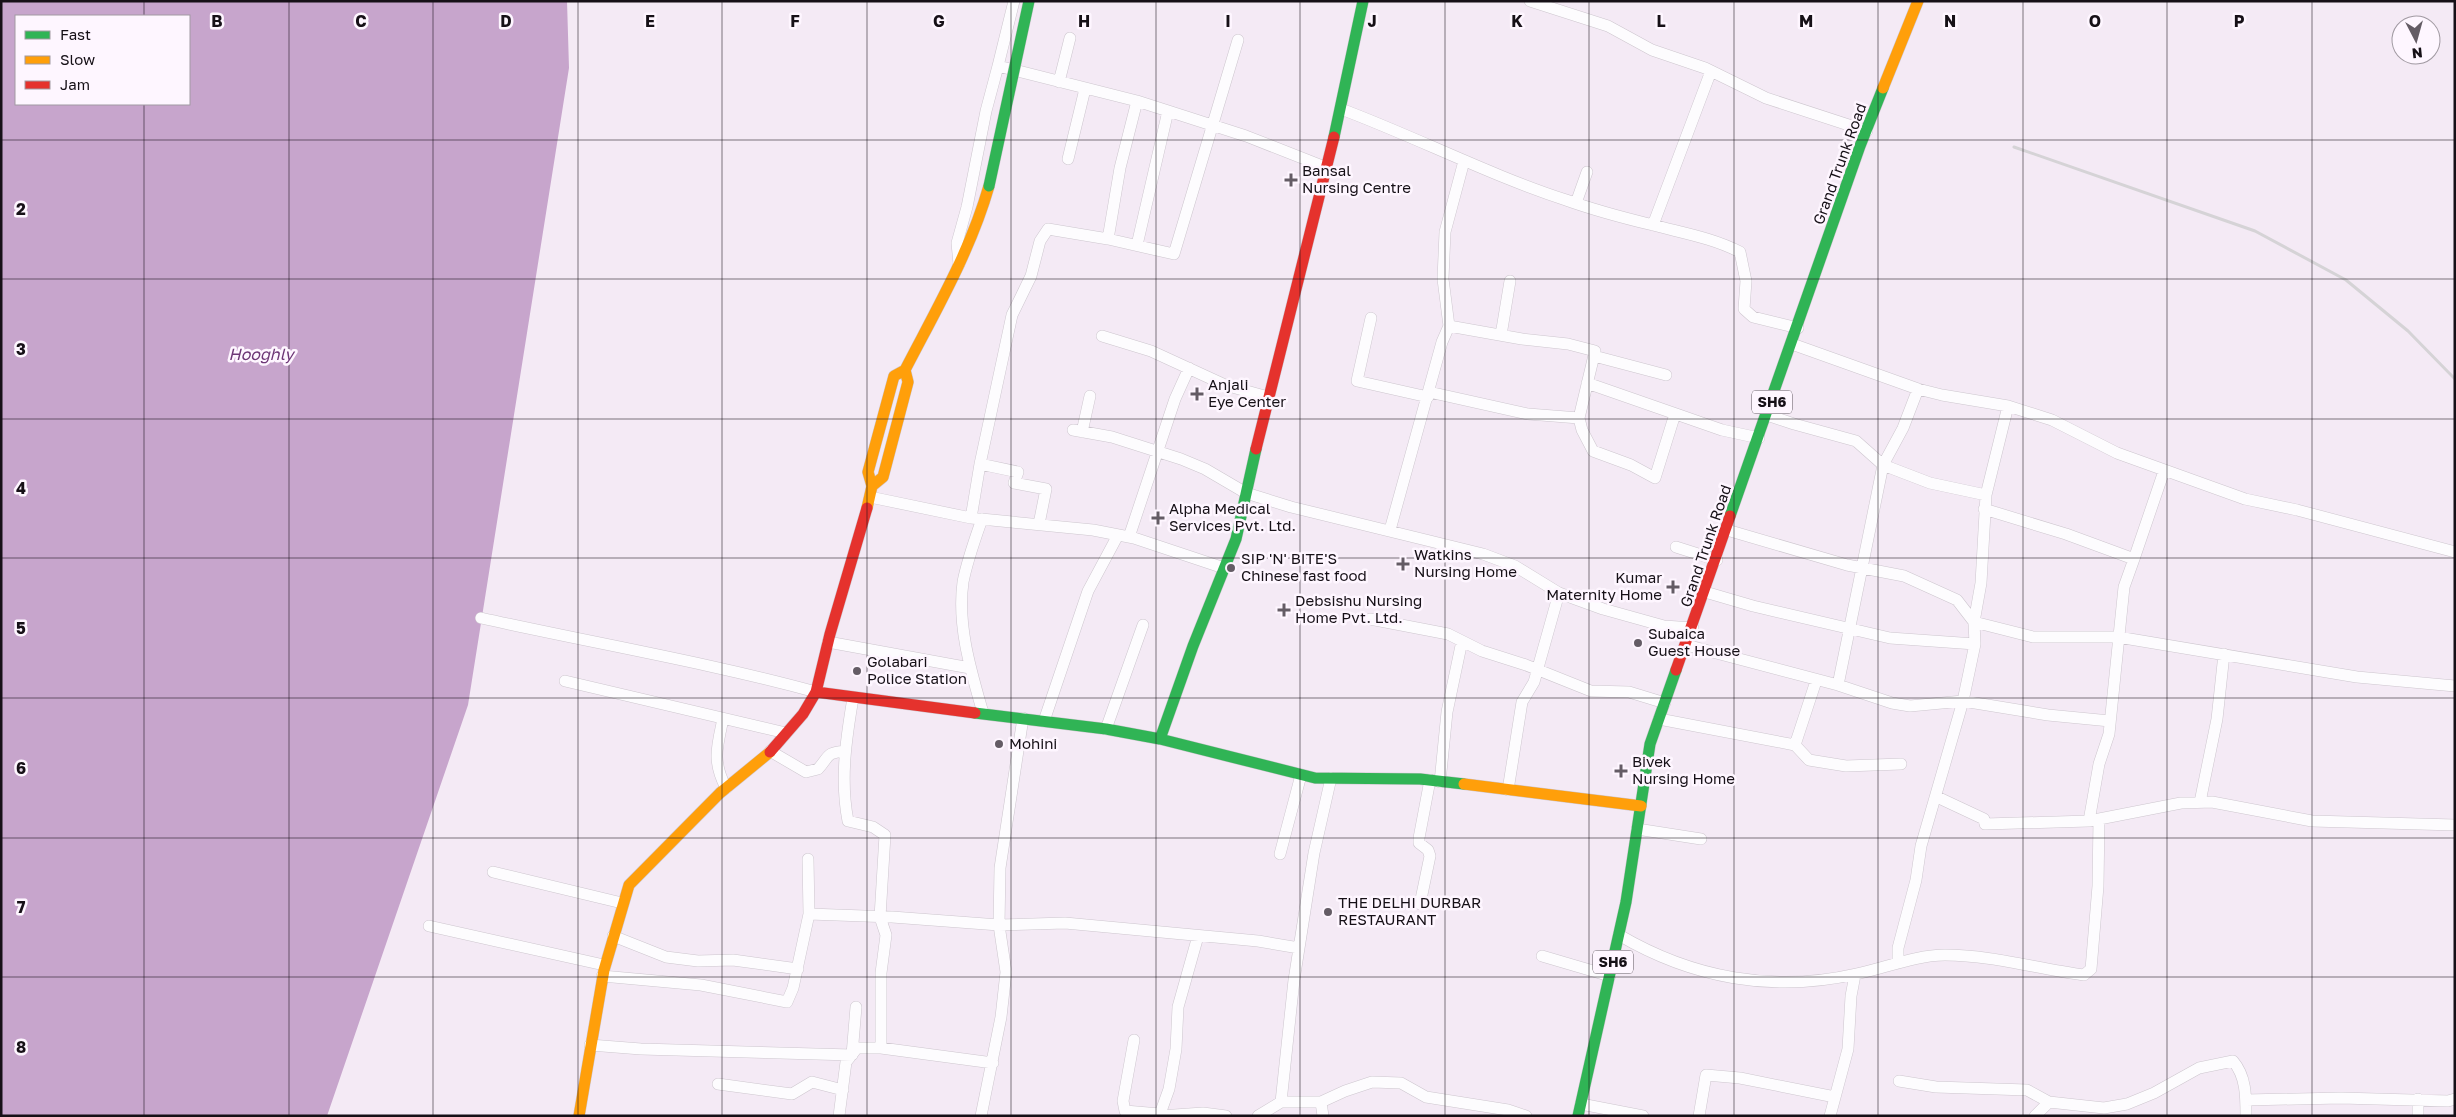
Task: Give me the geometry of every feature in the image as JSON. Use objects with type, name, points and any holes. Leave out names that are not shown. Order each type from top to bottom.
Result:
[{"type":"main road","points":[[578,1116],[603,970],[629,885],[726,788],[770,751],[803,714],[816,692],[828,642],[871,492],[883,478],[908,382],[905,370],[975,233],[990,186],[1029,1]]},
{"type":"main road","points":[[1160,739],[1193,646],[1236,538],[1268,397],[1341,109],[1363,1]]},
{"type":"main road","name":"Grand Trunk Road","points":[[1578,1116],[1619,935],[1650,744],[1693,628],[1867,131],[1918,1]]},
{"type":"main road","points":[[816,692],[1106,729],[1160,739],[1301,775],[1332,778],[1435,781],[1641,806]]},
{"type":"street","points":[[959,264],[957,243],[967,206],[986,111],[1014,1]]},
{"type":"street","points":[[1530,1],[1608,26],[1652,50],[1711,71],[1766,98],[1867,131]]},
{"type":"street","points":[[1060,82],[1070,38]]},
{"type":"street","points":[[983,713],[970,668],[963,622],[963,582],[976,519],[980,464],[1012,315],[1031,276],[1040,240],[1048,229],[1108,239],[1174,254],[1238,40]]},
{"type":"street","points":[[998,66],[1137,101],[1246,136],[1325,167]]},
{"type":"street","points":[[1653,225],[1711,71]]},
{"type":"street","points":[[1068,159],[1085,88]]},
{"type":"street","points":[[1108,239],[1120,168],[1137,101]]},
{"type":"street","points":[[1341,109],[1392,128],[1464,161],[1576,203],[1653,225],[1720,241],[1740,252],[1746,281],[1744,309],[1754,318],[1798,328]]},
{"type":"street","points":[[1137,245],[1168,111]]},
{"type":"street","points":[[1390,530],[1429,395],[1442,342],[1449,326],[1443,279],[1445,232],[1464,161]]},
{"type":"street","points":[[1576,203],[1587,172]]},
{"type":"street","points":[[1500,335],[1510,281]]},
{"type":"street","points":[[1371,318],[1357,381],[1528,414],[1579,418]]},
{"type":"street","points":[[1449,326],[1568,344],[1595,351],[1579,418],[1582,430],[1593,451],[1631,465],[1655,478],[1675,414]]},
{"type":"street","points":[[1102,336],[1151,351],[1225,385],[1268,397]]},
{"type":"street","points":[[1792,344],[1918,389],[2008,406],[2052,420],[2117,453],[2245,499],[2297,510],[2455,552]]},
{"type":"street","points":[[1594,356],[1666,375]]},
{"type":"street","points":[[1044,720],[1088,591],[1123,536],[1158,452],[1174,399],[1189,368]]},
{"type":"street","points":[[1587,384],[1722,430],[1759,438]]},
{"type":"street","points":[[1838,685],[1884,464],[1903,428],[1918,389]]},
{"type":"street","points":[[1090,396],[1078,431],[1112,437],[1205,468],[1246,493],[1291,508],[1390,530],[1483,554],[1515,566],[1559,593],[1603,609],[1664,626],[1693,628]]},
{"type":"street","points":[[1898,963],[1898,948],[1916,880],[1921,846],[1937,797],[1963,701],[1975,644],[1974,622],[1981,583],[1984,509],[2008,406]]},
{"type":"street","points":[[1768,415],[1856,441],[1884,464],[1930,483],[1986,495]]},
{"type":"street","points":[[980,464],[1018,472],[1014,483],[1046,489],[1039,524]]},
{"type":"street","points":[[1619,935],[1674,963],[1724,978],[1788,983],[1854,975],[1898,963],[1944,955],[1996,959],[2084,975],[2088,973],[2091,969],[2098,886],[2094,820],[2099,764],[2109,734],[2124,588],[2164,471]]},
{"type":"street","points":[[871,492],[976,519],[1039,524],[1123,536],[1224,568]]},
{"type":"street","points":[[1984,509],[2066,534],[2134,559]]},
{"type":"street","points":[[1727,530],[1861,568],[1904,576],[1957,600],[1974,622],[2033,637],[2118,637],[2357,677],[2455,686]]},
{"type":"street","points":[[1676,547],[1717,560]]},
{"type":"street","points":[[1705,592],[1753,606],[1890,638],[1975,644]]},
{"type":"street","points":[[1508,790],[1522,702],[1530,691],[1538,669],[1559,593]]},
{"type":"street","points":[[482,618],[602,645],[742,671],[816,692]]},
{"type":"street","points":[[1370,619],[1448,634],[1482,651],[1538,669],[1591,691],[1629,692],[1665,703]]},
{"type":"street","points":[[1106,729],[1143,626]]},
{"type":"street","points":[[1420,904],[1430,856],[1428,850],[1419,843],[1419,838],[1435,781],[1462,641]]},
{"type":"street","points":[[828,642],[970,668]]},
{"type":"street","points":[[1686,645],[1816,681],[1838,685],[1892,703],[1910,706],[1963,701],[2048,715],[2110,720]]},
{"type":"street","points":[[2200,802],[2217,720],[2224,654]]},
{"type":"street","points":[[565,681],[786,733]]},
{"type":"street","points":[[1795,745],[1816,681]]},
{"type":"street","points":[[853,698],[845,752],[845,806],[848,821],[873,827],[885,835],[880,917],[886,935],[881,973],[881,1048]]},
{"type":"street","points":[[981,1116],[1001,1017],[1006,972],[998,925],[1000,868],[1023,718]]},
{"type":"street","points":[[724,719],[715,755],[720,776],[726,788]]},
{"type":"street","points":[[1659,720],[1795,745],[1810,760],[1846,766],[1901,764]]},
{"type":"street","points":[[770,751],[806,772],[818,768],[831,752],[845,752]]},
{"type":"street","points":[[1280,854],[1301,775]]},
{"type":"street","points":[[1281,1102],[1299,948],[1314,853],[1332,778]]},
{"type":"street","points":[[1937,797],[1984,818],[1985,824],[2094,820],[2181,803],[2212,802],[2312,821],[2455,825]]},
{"type":"street","points":[[1637,828],[1702,839]]},
{"type":"street","points":[[428,926],[603,970],[701,985],[787,1002],[798,969],[809,914],[808,860]]},
{"type":"street","points":[[493,872],[622,904]]},
{"type":"street","points":[[809,914],[998,925],[1065,923],[1258,941],[1299,948]]},
{"type":"street","points":[[613,936],[666,957],[698,961],[733,960],[798,969]]},
{"type":"street","points":[[1160,1115],[1168,1089],[1176,1049],[1178,1007],[1198,936]]},
{"type":"street","points":[[1542,956],[1610,976]]},
{"type":"street","points":[[1830,1116],[1848,1049],[1854,975]]},
{"type":"street","points":[[852,1055],[856,1007]]},
{"type":"street","points":[[1134,1040],[1124,1101],[1125,1111],[1160,1115],[1203,1113],[1226,1116]]},
{"type":"street","points":[[590,1046],[852,1055]]},
{"type":"street","points":[[839,1116],[846,1062],[857,1048],[881,1048],[993,1063]]},
{"type":"street","points":[[1899,1081],[1936,1087],[2027,1090],[2049,1102],[2104,1108],[2127,1104],[2154,1094],[2199,1068],[2233,1061],[2240,1069],[2246,1100],[2246,1116]]},
{"type":"street","points":[[1699,1116],[1706,1075],[1740,1078],[1835,1097]]},
{"type":"street","points":[[718,1084],[792,1094],[812,1082],[843,1090]]},
{"type":"street","points":[[1258,1116],[1281,1102],[1321,1102],[1345,1090],[1372,1082],[1401,1083],[1426,1097],[1508,1110],[1526,1116]]},
{"type":"street","points":[[2246,1100],[2418,1099],[2448,1101],[2455,1099]]},
{"type":"street","points":[[2418,1099],[2418,1116]]},
{"type":"street","points":[[1321,1102],[1324,1116]]},
{"type":"street","points":[[2035,1116],[2049,1102]]},
{"type":"street","points":[[1581,1104],[1643,1116]]},
{"type":"water","name":"Hooghly","points":[[1,1],[567,1],[569,68],[468,705],[327,1116],[1,1116]]},
{"type":"railway","points":[[2014,147],[2255,231],[2346,280],[2408,331],[2455,379]]},
{"type":"traffic: fast","points":[[989,186],[1029,1]]},
{"type":"traffic: fast","points":[[1334,137],[1363,1]]},
{"type":"traffic: fast","points":[[1730,516],[1860,146],[1883,88]]},
{"type":"traffic: fast","points":[[1160,739],[1193,646],[1236,539],[1256,449]]},
{"type":"traffic: fast","points":[[1578,1116],[1626,902],[1650,744],[1676,670]]},
{"type":"traffic: fast","points":[[975,713],[1106,729],[1160,739],[1315,778],[1420,779],[1464,784]]},
{"type":"traffic: slow","points":[[1883,88],[1918,1]]},
{"type":"traffic: slow","points":[[867,508],[872,486],[868,472],[894,376],[905,370],[951,280],[972,234],[989,186]]},
{"type":"traffic: slow","points":[[872,486],[883,477],[908,382],[905,370]]},
{"type":"traffic: slow","points":[[579,1116],[604,970],[629,885],[720,793],[770,752]]},
{"type":"traffic: slow","points":[[1464,784],[1641,806]]},
{"type":"traffic: jam","points":[[1256,449],[1334,137]]},
{"type":"traffic: jam","points":[[770,752],[803,714],[816,692],[830,634],[867,508]]},
{"type":"traffic: jam","points":[[1676,670],[1730,516]]},
{"type":"traffic: jam","points":[[816,692],[975,713]]},
{"type":"place","name":"Bansal Nursing Centre","points":[[1291,180]]},
{"type":"place","name":"Anjali Eye Center","points":[[1197,394]]},
{"type":"place","name":"Alpha Medical Services Pvt. Ltd.","points":[[1158,518]]},
{"type":"place","name":"Watkins Nursing Home","points":[[1403,564]]},
{"type":"place","name":"SIP 'N' BITE'S Chinese fast food","points":[[1231,568]]},
{"type":"place","name":"Kumar Maternity Home","points":[[1673,587]]},
{"type":"place","name":"Debsishu Nursing Home Pvt. Ltd.","points":[[1284,610]]},
{"type":"place","name":"Subaica Guest House","points":[[1638,643]]},
{"type":"place","name":"Golabari Police Station","points":[[857,671]]},
{"type":"place","name":"Mohini","points":[[999,744]]},
{"type":"place","name":"Bivek Nursing Home","points":[[1621,771]]},
{"type":"place","name":"THE DELHI DURBAR RESTAURANT","points":[[1328,912]]}]
